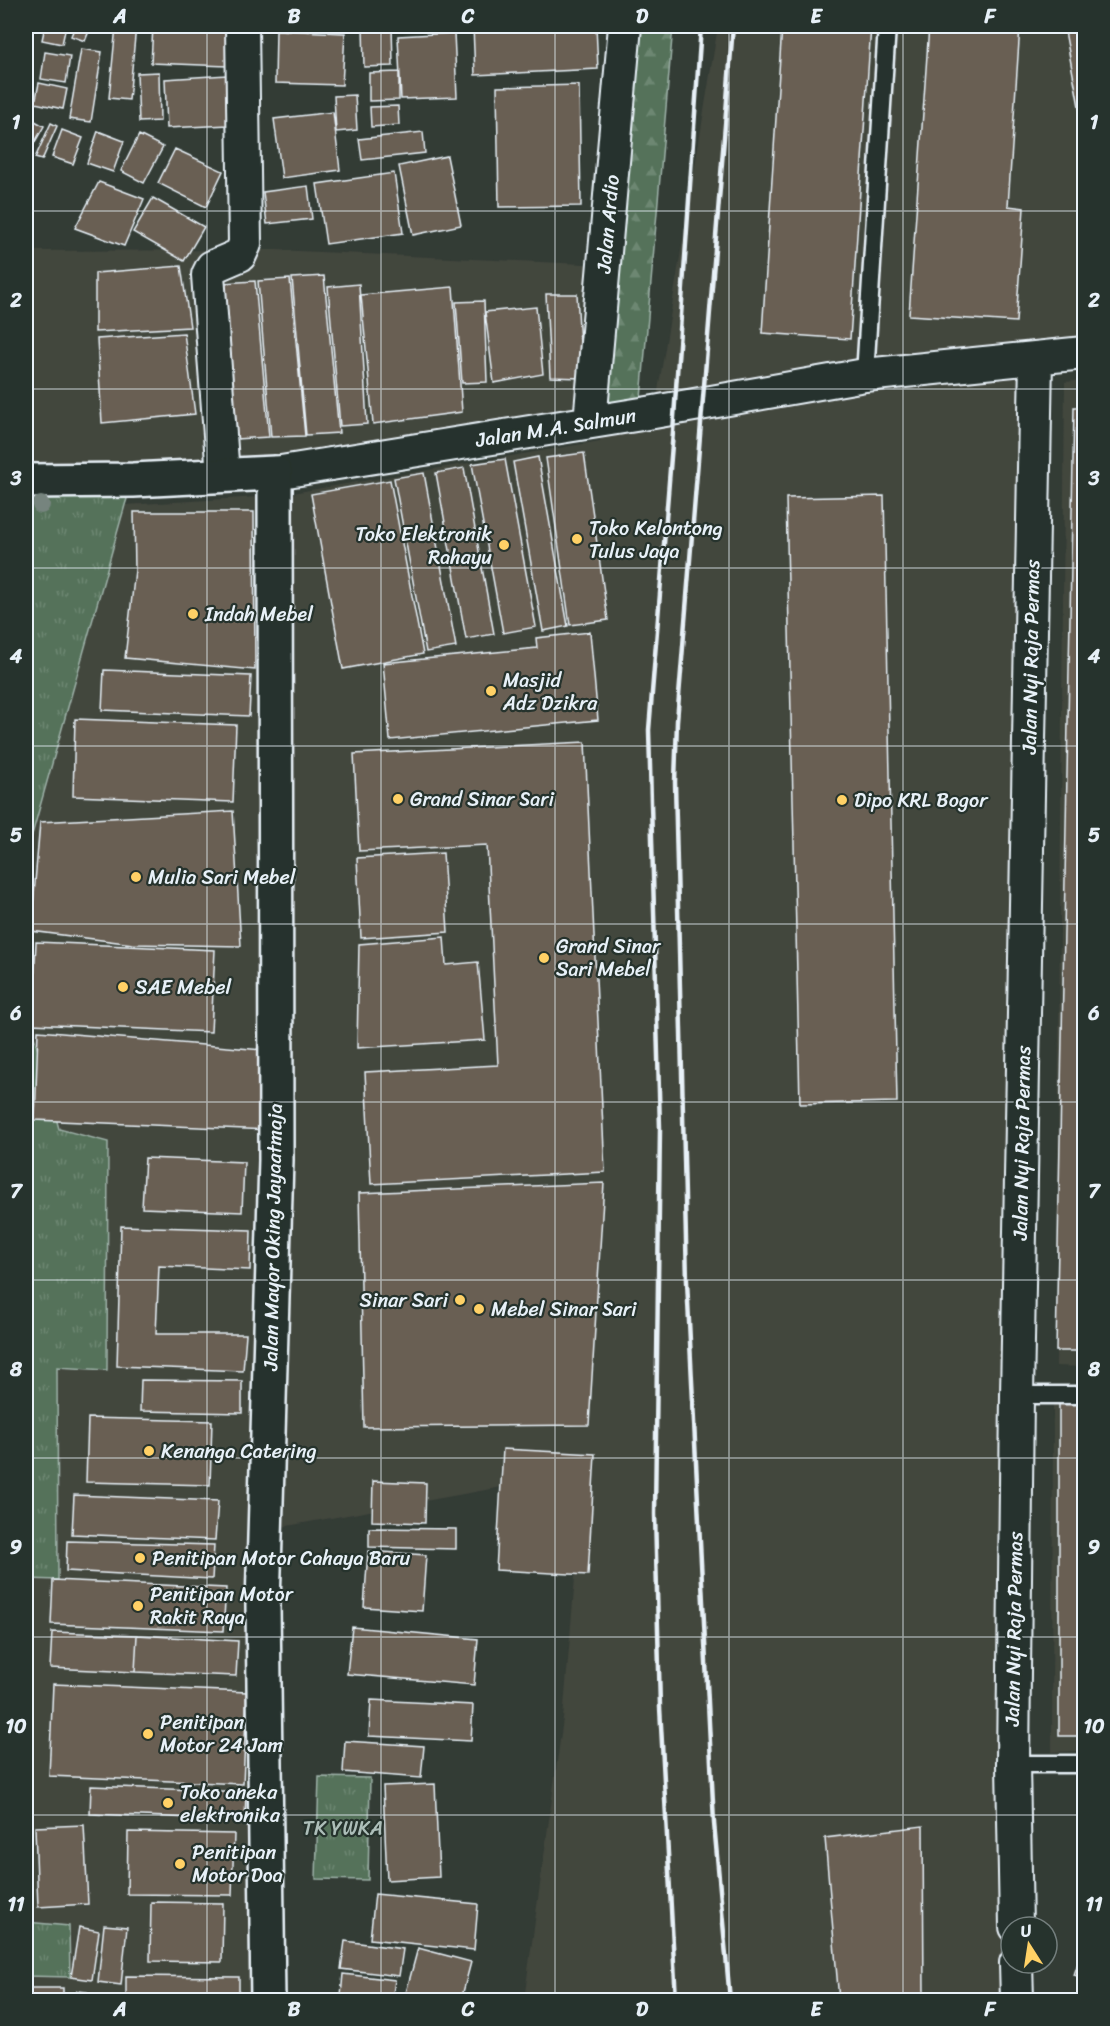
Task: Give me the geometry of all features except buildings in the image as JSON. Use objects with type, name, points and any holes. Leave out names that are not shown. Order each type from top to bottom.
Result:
[{"type":"street","points":[[222,475],[208,275],[212,267],[240,255],[245,244],[242,26]]},
{"type":"street","name":"Jalan Ardio","points":[[590,422],[625,26]]},
{"type":"street","name":"Jalan M.A. Salmun","points":[[26,481],[133,480],[275,473],[801,388],[865,375],[1084,353]]},
{"type":"street","name":"Jalan Nyi Raja Permas","points":[[1016,1915],[1013,1764],[1017,1395],[1036,358]]},
{"type":"street","name":"Jalan Mayor Oking Jayaatmaja","points":[[268,2001],[263,1605],[276,1160],[275,473]]},
{"type":"street","points":[[1016,1975],[1017,2001]]},
{"type":"lane","points":[[865,375],[887,26]]},
{"type":"lane","points":[[1017,1395],[1084,1395]]},
{"type":"lane","points":[[1013,1764],[1084,1764]]},
{"type":"shaded area","points":[[718,26],[1084,26],[1084,341],[656,403]]},
{"type":"shaded area","points":[[276,250],[606,265],[590,422],[275,473],[26,480],[26,251]]},
{"type":"shaded area","points":[[1036,359],[1011,1915],[999,1915],[999,1975],[1013,1975],[1018,2000],[524,2000],[563,1719],[584,1472],[265,1530],[259,2000],[26,2000],[26,1976],[70,1976],[69,1926],[26,1922],[28,1578],[58,1580],[57,1367],[107,1369],[108,1143],[59,1129],[29,1018],[26,856],[125,505],[275,496],[600,441],[601,423]]},
{"type":"shaded area","points":[[1084,380],[1084,1367],[1056,1366],[1065,382]]},
{"type":"shaded area","points":[[1053,1404],[1084,1404],[1084,1751],[1052,1752]]},
{"type":"green space","points":[[637,26],[673,26],[640,410],[607,417]]},
{"type":"green space","points":[[133,480],[125,505],[26,856],[26,481]]},
{"type":"green space","points":[[26,885],[29,1018],[59,1129],[108,1142],[107,1370],[57,1367],[58,1580],[28,1579],[26,1730]]},
{"type":"green space","name":"TK YWKA","points":[[319,1777],[370,1778],[368,1880],[316,1879]]},
{"type":"green space","points":[[26,1922],[69,1926],[70,1977],[26,1976]]},
{"type":"railway","points":[[676,2000],[660,1707],[655,1514],[660,1128],[649,730],[673,432],[701,26]]},
{"type":"railway","points":[[730,2000],[714,1823],[687,1281],[675,782],[677,721],[733,26]]},
{"type":"place","name":"Toko Kelontong Tulus Jaya","points":[[577,539]]},
{"type":"place","name":"Toko Elektronik Rahayu","points":[[504,545]]},
{"type":"place","name":"Indah Mebel","points":[[193,614]]},
{"type":"place","name":"Masjid Adz Dzikra","points":[[491,691]]},
{"type":"place","name":"Grand Sinar Sari","points":[[398,799]]},
{"type":"place","name":"Dipo KRL Bogor","points":[[842,800]]},
{"type":"place","name":"Mulia Sari Mebel","points":[[136,877]]},
{"type":"place","name":"Grand Sinar Sari Mebel","points":[[544,958]]},
{"type":"place","name":"SAE Mebel","points":[[123,987]]},
{"type":"place","name":"Sinar Sari","points":[[460,1300]]},
{"type":"place","name":"Mebel Sinar Sari","points":[[479,1309]]},
{"type":"place","name":"Kenanga Catering","points":[[149,1451]]},
{"type":"place","name":"Penitipan Motor Cahaya Baru","points":[[140,1558]]},
{"type":"place","name":"Penitipan Motor Rakit Raya","points":[[138,1606]]},
{"type":"place","name":"Penitipan Motor 24 Jam","points":[[148,1734]]},
{"type":"place","name":"Toko aneka elektronika","points":[[168,1803]]},
{"type":"place","name":"Penitipan Motor Doa","points":[[180,1864]]}]
